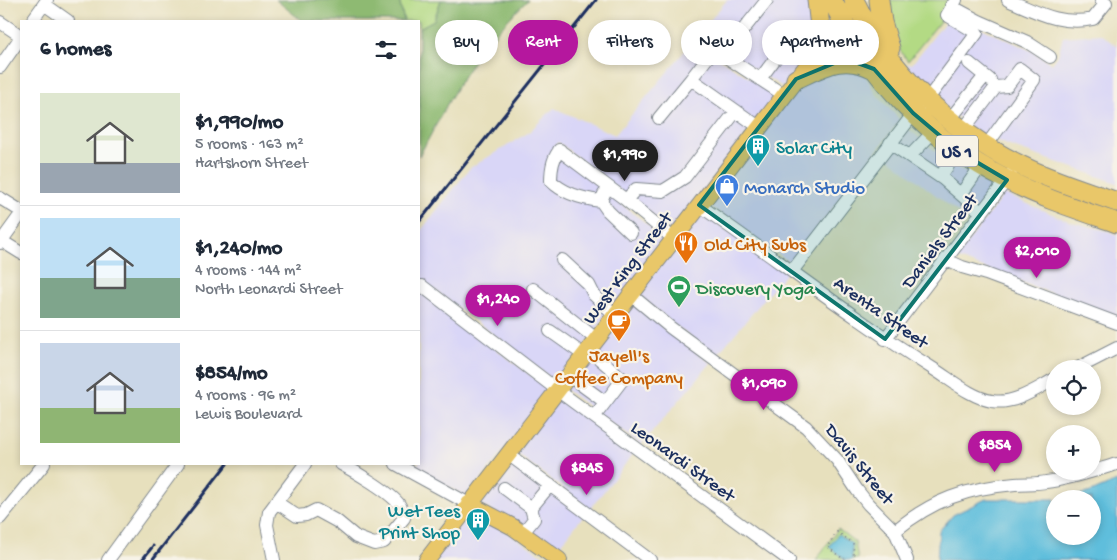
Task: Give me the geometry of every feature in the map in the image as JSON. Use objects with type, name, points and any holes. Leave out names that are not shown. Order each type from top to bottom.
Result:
[{"type":"highway","points":[[817,0],[819,20]]},
{"type":"highway","name":"US 1","points":[[832,0],[841,20]]},
{"type":"highway","points":[[879,0],[882,22],[898,68]]},
{"type":"highway","name":"US 1","points":[[856,1],[872,33],[898,68],[927,99],[957,125],[986,146],[1018,164],[1042,175],[1117,202]]},
{"type":"highway","points":[[796,79],[829,64],[844,61],[865,64],[874,70]]},
{"type":"highway","name":"US 1","points":[[871,65],[892,92],[933,132],[981,166],[1052,200],[1117,223]]},
{"type":"main road","name":"West King Street","points":[[841,20],[856,1]]},
{"type":"main road","name":"West King Street","points":[[426,560],[807,65]]},
{"type":"main road","points":[[469,504],[522,534],[559,560]]},
{"type":"street","points":[[748,20],[766,0]]},
{"type":"street","points":[[1008,0],[1046,16],[1068,22],[1093,19],[1106,3],[1101,0]]},
{"type":"street","points":[[33,20],[46,2],[67,20]]},
{"type":"street","points":[[793,270],[913,113],[927,99],[976,33],[947,15],[954,3],[979,21],[1027,42],[1050,57]]},
{"type":"street","points":[[0,22],[20,35]]},
{"type":"street","points":[[0,67],[20,37]]},
{"type":"street","points":[[969,63],[995,84],[996,88]]},
{"type":"street","points":[[659,118],[691,79],[706,65]]},
{"type":"street","points":[[739,65],[784,95]]},
{"type":"street","points":[[760,79],[770,65]]},
{"type":"street","points":[[957,125],[996,88],[1007,86],[1020,69],[1034,80],[986,146]]},
{"type":"street","points":[[957,125],[985,76]]},
{"type":"street","points":[[691,79],[758,128]]},
{"type":"street","points":[[626,200],[636,189],[663,191],[685,177],[736,111]]},
{"type":"street","points":[[910,156],[933,132]]},
{"type":"street","points":[[890,143],[940,177],[982,213]]},
{"type":"street","points":[[601,201],[591,200],[568,192],[551,181],[552,167],[559,150],[673,238]]},
{"type":"street","points":[[940,177],[958,151]]},
{"type":"street","name":"Daniels Street","points":[[885,339],[947,260],[1018,164]]},
{"type":"street","points":[[960,194],[981,166]]},
{"type":"street","points":[[601,201],[607,186]]},
{"type":"street","points":[[0,198],[20,211]]},
{"type":"street","points":[[601,201],[608,212],[631,233]]},
{"type":"street","name":"Arenta Street","points":[[699,205],[793,270],[885,339],[972,395],[991,401],[1011,401],[1046,384]]},
{"type":"street","points":[[20,213],[0,242],[20,252]]},
{"type":"street","points":[[562,260],[589,285],[594,295],[615,315]]},
{"type":"street","points":[[947,260],[1117,323]]},
{"type":"street","name":"Leonardi Street","points":[[422,286],[557,390],[789,560]]},
{"type":"street","points":[[533,289],[589,348],[623,378],[594,417]]},
{"type":"street","name":"Davis Street","points":[[630,294],[670,328],[806,426],[837,460],[868,504],[895,531]]},
{"type":"street","points":[[550,331],[589,348]]},
{"type":"street","points":[[1094,360],[1117,348]]},
{"type":"street","points":[[568,375],[605,402]]},
{"type":"street","points":[[508,454],[650,560]]},
{"type":"street","points":[[907,560],[895,531],[912,517],[930,507],[970,490],[1068,479],[1117,464]]},
{"type":"street","points":[[0,518],[43,465]]},
{"type":"street","points":[[108,560],[177,465]]},
{"type":"street","points":[[274,560],[267,525],[269,512],[304,465]]},
{"type":"street","points":[[276,502],[298,516],[306,515],[316,510],[338,522],[356,537],[374,544],[384,542],[404,518],[402,509],[397,502],[343,465]]},
{"type":"street","points":[[398,465],[469,504]]},
{"type":"street","points":[[531,508],[550,485]]},
{"type":"street","points":[[504,488],[531,508],[534,519],[522,534]]},
{"type":"path","points":[[845,560],[827,547],[837,532],[853,543],[854,560]]},
{"type":"highlighted area","points":[[837,62],[855,62],[874,69],[913,113],[958,151],[1007,180],[885,339],[699,205],[796,79]]},
{"type":"shaded area","points":[[727,0],[811,0],[811,20],[762,20],[762,65],[800,65],[783,87],[748,65],[752,65],[752,20],[710,20]]},
{"type":"shaded area","points":[[950,14],[1034,52],[1052,64],[1058,56],[1063,37],[1100,34],[1117,46],[1117,183],[1010,146],[975,131],[925,90],[907,64],[912,64]]},
{"type":"shaded area","points":[[681,55],[681,65],[729,65],[776,95],[672,231],[558,142],[552,150],[666,239],[556,382],[420,279],[420,232],[470,168],[528,133],[554,108],[615,135]]},
{"type":"shaded area","points":[[831,69],[861,69],[876,94],[900,120],[791,263],[707,204],[800,83]]},
{"type":"shaded area","points":[[908,129],[954,166],[994,188],[969,221],[887,157]]},
{"type":"shaded area","points":[[1004,194],[1071,222],[1117,235],[1117,317],[956,258]]},
{"type":"shaded area","points":[[701,212],[787,272],[717,355],[673,324],[638,294]]},
{"type":"shaded area","points":[[420,292],[550,390],[467,497],[408,465],[420,465]]},
{"type":"shaded area","points":[[632,302],[668,332],[711,363],[641,445],[565,389]]},
{"type":"shaded area","points":[[559,397],[634,453],[590,509],[516,453]]},
{"type":"shaded area","points":[[510,461],[583,516],[556,551],[478,502]]},
{"type":"shaded area","points":[[471,511],[491,521],[549,560],[434,560]]},
{"type":"green space","points":[[276,0],[399,0],[404,20],[301,20]]},
{"type":"green space","points":[[399,0],[441,0],[434,20],[420,27],[420,20],[404,20]]},
{"type":"green space","points":[[441,0],[528,0],[498,31],[498,20],[435,20],[435,65],[471,65],[449,100],[420,154],[420,27],[434,20]]},
{"type":"green space","points":[[886,0],[948,0],[945,7],[946,14],[908,61],[899,49]]},
{"type":"green space","points":[[838,529],[855,542],[858,559],[816,560]]},
{"type":"water","points":[[1117,481],[1117,560],[937,560],[939,531],[953,515],[986,499],[1046,499],[1046,545],[1101,545],[1101,490],[1096,490]]},
{"type":"water","points":[[838,534],[852,544],[852,560],[846,560],[829,547]]},
{"type":"railway","points":[[420,221],[596,0]]},
{"type":"railway","points":[[152,560],[226,465]]},
{"type":"railway","points":[[142,560],[153,546]]},
{"type":"place","name":"Solar City","points":[[758,167]]},
{"type":"place","name":"Monarch Studio","points":[[727,207]]},
{"type":"place","name":"Old City Subs","points":[[686,264]]},
{"type":"place","name":"Discovery Yoga","points":[[679,308]]},
{"type":"place","name":"Jayell's Coffee Company","points":[[619,342]]},
{"type":"place","name":"Wet Tees Print Shop","points":[[478,541]]}]
